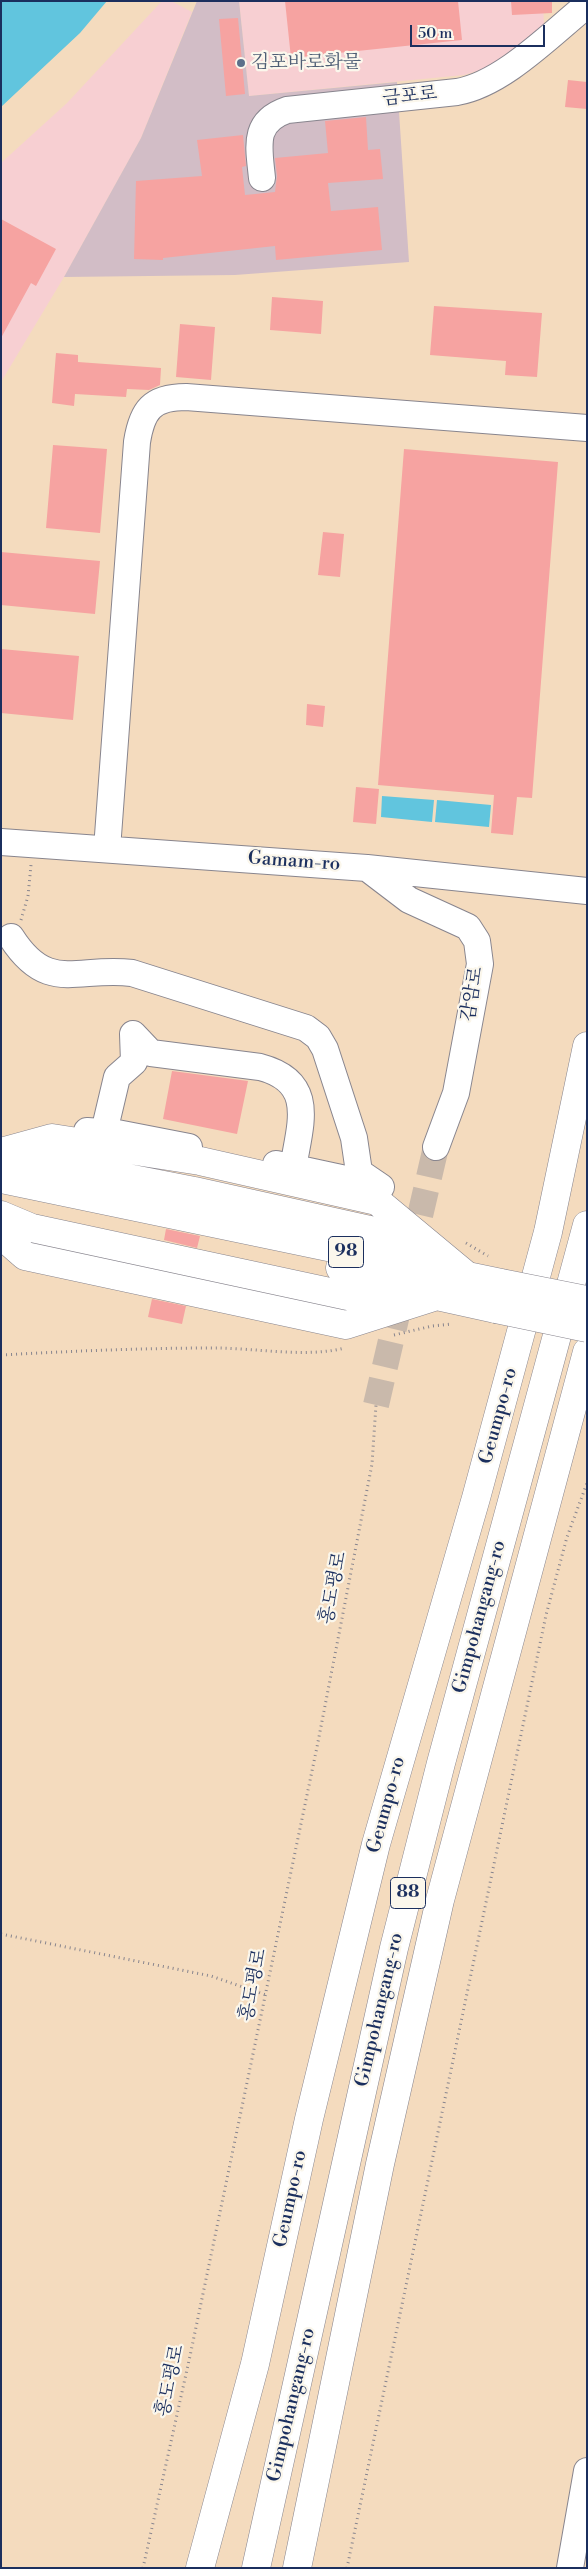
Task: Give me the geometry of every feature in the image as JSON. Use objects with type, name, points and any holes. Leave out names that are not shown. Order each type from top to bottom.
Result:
[{"type":"main road","name":"Geumpo-ro","points":[[200,2568],[245,2402],[309,2119],[374,1853],[422,1678],[476,1498],[548,1232],[587,1046]]},
{"type":"main road","points":[[3,1156],[52,1138],[200,1161],[377,1201],[469,1277]]},
{"type":"main road","points":[[3,1156],[72,1155],[197,1177],[377,1216],[469,1277]]},
{"type":"main road","name":"98","points":[[1,1179],[469,1277],[498,1296],[587,1328]]},
{"type":"main road","name":"98","points":[[1,1197],[351,1271],[437,1296],[498,1296],[587,1300]]},
{"type":"main road","points":[[1,1207],[350,1284],[437,1296]]},
{"type":"main road","points":[[1,1215],[32,1228],[348,1296],[437,1296]]},
{"type":"main road","name":"Gimpohangang-ro","points":[[256,2568],[394,1948],[441,1763],[587,1225]]},
{"type":"main road","points":[[1,1228],[30,1242],[178,1276],[344,1309],[437,1296]]},
{"type":"main road","points":[[1,1235],[25,1256],[346,1325],[437,1296]]},
{"type":"main road","name":"Gimpohangang-ro","points":[[297,2568],[380,2164],[440,1900],[587,1352]]},
{"type":"street","name":"금포로","points":[[262,178],[260,134],[263,126],[277,113],[287,110],[457,92],[477,87],[521,58],[587,5]]},
{"type":"street","points":[[107,849],[137,442],[140,425],[151,406],[160,400],[172,397],[186,397],[587,428]]},
{"type":"street","name":"Gamam-ro","points":[[1,842],[367,868],[587,891]]},
{"type":"street","name":"감암로","points":[[367,868],[409,900],[468,928],[477,940],[480,964],[456,1094],[436,1147]]},
{"type":"street","points":[[11,937],[23,956],[38,968],[49,972],[77,975],[116,971],[132,973],[306,1028],[318,1037],[325,1049],[354,1138],[359,1172],[381,1187],[104,1132],[70,1132],[52,1138]]},
{"type":"street","points":[[104,1132],[117,1077],[134,1062],[133,1034],[151,1053],[161,1052],[260,1067],[275,1071],[283,1076],[295,1089],[302,1105],[293,1168]]},
{"type":"street","points":[[570,2568],[587,2471]]},
{"type":"path","points":[[11,937],[22,918],[28,896],[32,843]]},
{"type":"path","points":[[386,1337],[432,1326],[461,1323]]},
{"type":"path","points":[[1,1355],[61,1350],[216,1348],[322,1353],[352,1346]]},
{"type":"path","name":"홍도평로","points":[[144,2568],[266,1995],[372,1464],[376,1405]]},
{"type":"path","points":[[348,2568],[442,2102],[546,1614],[567,1537],[587,1483]]},
{"type":"path","points":[[1,1934],[211,1976],[266,1995]]},
{"type":"shaded area","points":[[162,1],[171,1],[192,12],[141,138],[64,277],[1,382],[1,163],[67,103]]},
{"type":"shaded area","points":[[197,1],[239,1],[249,96],[397,82],[409,262],[235,275],[64,277],[141,138]]},
{"type":"shaded area","points":[[239,1],[543,1],[544,26],[487,68],[464,75],[249,96]]},
{"type":"water","points":[[1,1],[107,1],[80,33],[1,107]]},
{"type":"water","points":[[382,796],[434,800],[432,822],[381,817]]},
{"type":"water","points":[[437,800],[491,805],[489,827],[435,822]]},
{"type":"building","points":[[285,1],[458,1],[462,40],[291,58]]},
{"type":"building","points":[[511,1],[552,1],[552,13],[512,15]]},
{"type":"building","points":[[238,18],[245,94],[226,96],[219,19]]},
{"type":"building","points":[[568,80],[587,82],[587,109],[565,107]]},
{"type":"building","points":[[366,117],[368,150],[380,149],[383,179],[328,183],[331,211],[378,207],[382,250],[276,260],[275,246],[163,258],[163,260],[134,259],[136,181],[202,176],[197,140],[243,135],[246,166],[242,167],[245,195],[275,192],[277,176],[275,158],[328,153],[325,121]]},
{"type":"building","points":[[1,219],[56,249],[36,286],[31,283],[1,338]]},
{"type":"building","points":[[272,297],[323,301],[321,334],[270,330]]},
{"type":"building","points":[[434,306],[542,313],[537,377],[505,375],[506,361],[430,355]]},
{"type":"building","points":[[180,324],[215,327],[211,380],[176,377]]},
{"type":"building","points":[[56,353],[78,355],[78,362],[161,368],[160,385],[149,390],[127,389],[126,397],[75,394],[74,406],[52,403]]},
{"type":"building","points":[[53,445],[107,449],[100,533],[46,528]]},
{"type":"building","points":[[404,449],[558,462],[532,798],[517,797],[513,835],[491,833],[494,795],[378,785]]},
{"type":"building","points":[[323,532],[344,534],[340,577],[318,575]]},
{"type":"building","points":[[1,552],[100,561],[95,614],[1,605]]},
{"type":"building","points":[[1,649],[79,656],[73,720],[1,713]]},
{"type":"building","points":[[307,704],[325,706],[323,727],[306,725]]},
{"type":"building","points":[[356,787],[379,789],[376,824],[353,822]]},
{"type":"building","points":[[172,1071],[248,1081],[237,1134],[163,1119]]},
{"type":"building","points":[[166,1229],[200,1236],[197,1248],[164,1240]]},
{"type":"building","points":[[152,1299],[186,1306],[182,1324],[148,1317]]},
{"type":"tunnel","points":[[376,1405],[436,1147]]},
{"type":"place","name":"김포바로화물","points":[[241,63]]}]
